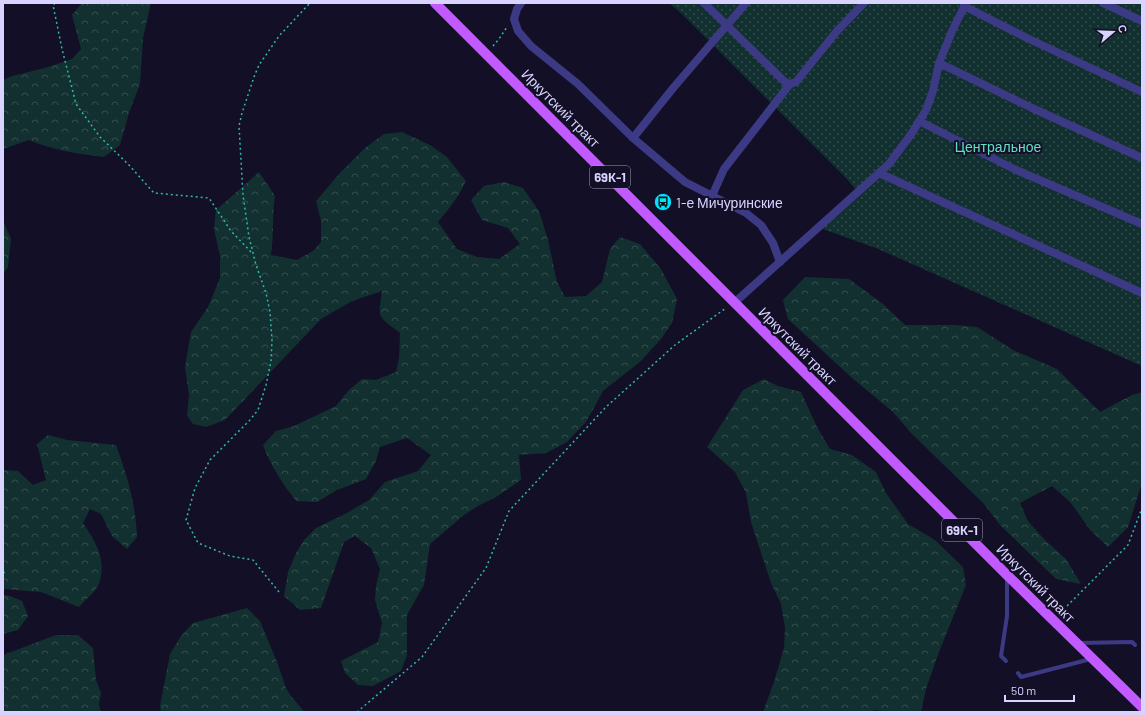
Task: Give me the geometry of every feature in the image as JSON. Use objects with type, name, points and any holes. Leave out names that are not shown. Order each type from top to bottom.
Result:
[{"type":"main road","name":"Иркутский тракт","points":[[435,3],[734,303],[1142,708]]},
{"type":"street","points":[[704,3],[785,82],[790,84]]},
{"type":"street","points":[[633,138],[746,3]]},
{"type":"street","points":[[712,196],[724,168],[790,84],[796,82],[837,31],[864,3]]},
{"type":"street","points":[[1103,3],[1142,21]]},
{"type":"street","points":[[517,5],[514,19],[518,31],[531,46],[578,84],[633,138],[684,182],[746,212],[761,226],[774,243],[780,262]]},
{"type":"street","points":[[734,303],[889,164],[912,133],[926,110],[933,91],[939,63],[965,5],[1027,38],[1142,92]]},
{"type":"street","points":[[939,63],[1032,108],[1142,158]]},
{"type":"street","points":[[919,121],[1014,169],[1142,224]]},
{"type":"street","points":[[878,173],[1142,293]]},
{"type":"lane","points":[[1006,661],[1001,656],[1007,616],[1007,575]]},
{"type":"lane","points":[[1076,643],[1132,642],[1135,645]]},
{"type":"lane","points":[[1018,673],[1021,677],[1092,658]]},
{"type":"path","points":[[54,3],[53,5],[62,49],[76,104],[100,137],[128,164],[154,193],[209,198],[230,232],[253,254]]},
{"type":"path","points":[[279,592],[253,560],[230,556],[198,543],[186,520],[195,488],[210,460],[258,410],[266,385],[272,340],[270,312],[266,293],[249,237],[243,195],[239,126],[259,65],[279,36],[310,3]]},
{"type":"path","points":[[486,54],[514,19]]},
{"type":"path","points":[[357,712],[422,657],[486,568],[510,511],[606,407],[675,345],[734,303]]},
{"type":"path","points":[[1054,620],[1128,545],[1142,508]]},
{"type":"green space","points":[[82,3],[151,3],[143,38],[140,84],[129,113],[120,145],[104,157],[66,151],[29,140],[3,149],[3,80],[12,76],[45,68],[72,59],[81,49],[72,15]]},
{"type":"green space","name":"Центральное","points":[[669,3],[1142,3],[1142,366],[876,248],[817,227],[856,190],[847,179],[682,14]]},
{"type":"green space","points":[[402,132],[430,145],[447,157],[466,181],[454,202],[438,222],[457,249],[477,257],[499,259],[520,244],[508,228],[482,220],[471,200],[484,186],[504,182],[523,188],[539,211],[548,240],[557,282],[565,297],[586,296],[602,282],[610,249],[620,237],[640,244],[661,269],[677,299],[672,323],[661,339],[641,361],[603,391],[586,422],[567,442],[546,453],[519,455],[521,480],[496,497],[464,515],[430,544],[424,585],[407,615],[407,655],[401,671],[373,686],[358,685],[345,673],[341,661],[378,642],[382,623],[375,600],[376,586],[380,569],[371,548],[355,536],[344,542],[321,608],[300,610],[284,596],[288,572],[296,553],[304,540],[316,528],[369,500],[385,482],[418,471],[431,455],[407,438],[380,447],[376,461],[366,479],[337,490],[317,502],[296,501],[277,474],[263,445],[276,431],[294,426],[336,406],[348,391],[362,379],[376,380],[396,372],[399,358],[400,333],[387,323],[381,316],[380,307],[382,291],[352,301],[321,319],[225,420],[206,427],[193,424],[187,416],[189,395],[185,367],[191,332],[208,307],[220,278],[220,256],[214,229],[216,210],[259,172],[275,196],[271,255],[297,260],[313,251],[321,242],[321,221],[316,201],[339,174],[365,148],[384,134]]},
{"type":"green space","points":[[3,220],[11,239],[8,267],[3,274]]},
{"type":"green space","points":[[805,277],[849,279],[883,304],[905,325],[955,325],[977,327],[1013,350],[1057,369],[1100,412],[1132,395],[1142,392],[1142,483],[1128,527],[1108,547],[1090,530],[1071,503],[1052,486],[1020,503],[1028,521],[1044,539],[1066,559],[1081,584],[1056,579],[1000,525],[984,504],[911,433],[893,412],[852,378],[788,319],[783,300]]},
{"type":"green space","points":[[764,379],[778,386],[801,392],[817,427],[830,449],[852,455],[876,472],[886,493],[908,524],[935,540],[963,567],[966,585],[939,652],[926,689],[921,712],[873,710],[873,712],[763,712],[784,648],[785,628],[781,604],[771,583],[751,522],[746,493],[735,472],[707,447],[743,390]]},
{"type":"green space","points":[[48,435],[67,440],[116,445],[124,468],[135,513],[137,537],[127,549],[112,536],[101,514],[90,509],[83,523],[96,545],[102,569],[98,586],[79,607],[41,592],[3,589],[3,471],[18,471],[33,485],[46,480],[37,444]]},
{"type":"green space","points":[[3,595],[22,601],[28,616],[18,630],[3,634]]},
{"type":"green space","points":[[247,608],[260,621],[286,688],[303,712],[161,712],[160,706],[170,654],[181,636],[193,623]]},
{"type":"green space","points":[[56,635],[78,635],[93,648],[96,680],[101,693],[99,705],[101,712],[3,712],[3,655]]},
{"type":"place","name":"1-е Мичуринские","points":[[663,202]]}]
